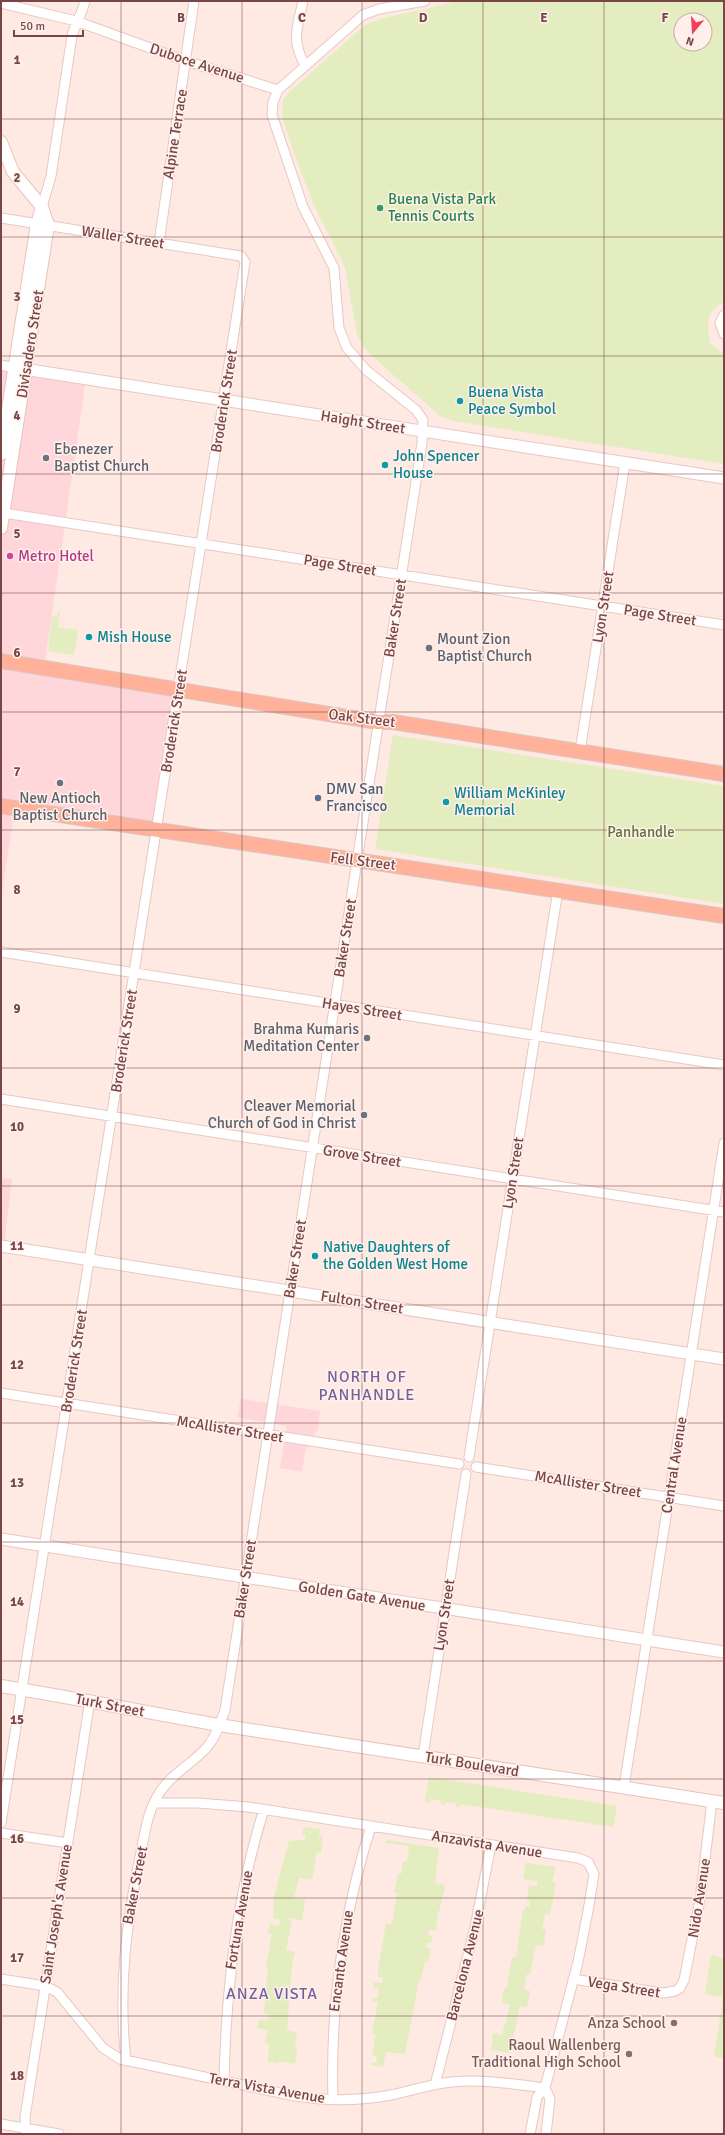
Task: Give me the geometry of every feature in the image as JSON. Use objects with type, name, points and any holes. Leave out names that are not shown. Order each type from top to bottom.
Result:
[{"type":"main road","points":[[1,142],[13,172],[42,207]]},
{"type":"main road","name":"Divisadero Street","points":[[1,528],[4,513],[20,368],[42,225],[42,207]]},
{"type":"main road","name":"Divisadero Street","points":[[1,454],[20,368]]},
{"type":"main road","name":"Oak Street","points":[[1,661],[378,722],[393,722],[724,774]]},
{"type":"main road","name":"Fell Street","points":[[1,806],[724,916]]},
{"type":"main road","name":"Turk Street","points":[[1,1686],[90,1700],[141,1712],[219,1725]]},
{"type":"main road","name":"Turk Boulevard","points":[[219,1725],[724,1803]]},
{"type":"street","points":[[42,207],[51,176],[76,21],[83,10],[85,1]]},
{"type":"street","name":"Alpine Terrace","points":[[159,243],[194,1]]},
{"type":"street","points":[[303,1],[295,35],[298,53],[305,65]]},
{"type":"street","points":[[278,90],[363,16],[379,9],[425,1]]},
{"type":"street","name":"Duboce Avenue","points":[[1,3],[76,21],[186,61],[278,90]]},
{"type":"street","name":"Baker Street","points":[[126,2061],[122,1999],[124,1955],[137,1872],[154,1803],[166,1784],[208,1747],[225,1710],[422,445],[422,420],[416,410],[366,370],[347,348],[339,328],[334,268],[303,207],[272,115],[273,102],[278,90]]},
{"type":"street","name":"Waller Street","points":[[1,218],[234,255],[244,258]]},
{"type":"street","name":"Broderick Street","points":[[1,1823],[246,262],[244,258]]},
{"type":"street","points":[[724,315],[720,323],[724,334]]},
{"type":"street","name":"Haight Street","points":[[1,365],[724,478]]},
{"type":"street","name":"Lyon Street","points":[[580,751],[625,463]]},
{"type":"street","name":"Page Street","points":[[4,513],[724,625]]},
{"type":"street","name":"Lyon Street","points":[[469,1457],[558,890]]},
{"type":"street","name":"Hayes Street","points":[[1,952],[724,1065]]},
{"type":"street","name":"Grove Street","points":[[1,1099],[724,1212]]},
{"type":"street","name":"Central Avenue","points":[[624,1787],[724,1143]]},
{"type":"street","name":"Fulton Street","points":[[1,1246],[724,1359]]},
{"type":"street","name":"McAllister Street","points":[[1,1393],[459,1464]]},
{"type":"street","points":[[469,1457],[474,1461],[476,1467],[472,1472],[466,1474],[461,1470],[459,1464],[462,1459],[469,1457]]},
{"type":"street","name":"McAllister Street","points":[[476,1467],[724,1506]]},
{"type":"street","name":"Lyon Street","points":[[423,1756],[466,1474]]},
{"type":"street","name":"Golden Gate Avenue","points":[[1,1539],[724,1652]]},
{"type":"street","name":"Saint Joseph's Avenue","points":[[26,2131],[25,2117],[90,1700]]},
{"type":"street","name":"Nido Avenue","points":[[675,1991],[680,1988],[684,1980],[694,1934],[712,1801]]},
{"type":"street","name":"Anzavista Avenue","points":[[154,1803],[215,1804],[264,1809],[578,1858],[588,1862],[592,1866],[594,1879],[573,1979],[545,2088],[537,2097],[530,2134]]},
{"type":"street","name":"Fortuna Avenue","points":[[224,2081],[226,2018],[233,1945],[248,1867],[264,1809]]},
{"type":"street","name":"Encanto Avenue","points":[[333,2100],[332,2032],[338,1966],[353,1887],[371,1826]]},
{"type":"street","points":[[1,1832],[68,1843]]},
{"type":"street","name":"Barcelona Avenue","points":[[435,2085],[475,1927],[491,1845]]},
{"type":"street","points":[[1,1979],[45,1986]]},
{"type":"street","name":"Vega Street","points":[[573,1979],[663,1993],[675,1991]]},
{"type":"street","name":"Terra Vista Avenue","points":[[45,1986],[61,1996],[103,2048],[113,2056],[126,2061],[307,2098],[333,2100],[378,2097],[435,2085],[480,2081],[545,2088]]},
{"type":"street","name":"Anzavista Avenue","points":[[545,2088],[550,2100],[546,2134]]},
{"type":"street","points":[[1,2124],[37,2134]]},
{"type":"street","points":[[26,2131],[59,2134]]},
{"type":"shaded area","points":[[1,365],[86,379],[44,668],[178,690],[157,830],[15,808],[1,898]]},
{"type":"shaded area","points":[[1,1178],[12,1179],[4,1246],[1,1246]]},
{"type":"shaded area","points":[[241,1399],[320,1411],[318,1429],[305,1451],[302,1472],[280,1468],[287,1426],[237,1417]]},
{"type":"green space","points":[[459,1],[724,1],[724,302],[718,305],[711,314],[708,330],[710,343],[724,354],[724,464],[453,421],[440,416],[373,357],[363,346],[357,334],[345,267],[312,201],[282,116],[283,100],[288,93],[365,25],[380,19]]},
{"type":"green space","points":[[57,612],[60,612],[58,627],[78,630],[74,655],[48,651],[52,616],[57,617]]},
{"type":"green space","name":"Panhandle","points":[[393,735],[724,786],[724,904],[375,849]]},
{"type":"green space","points":[[429,1777],[617,1806],[613,1827],[461,1804],[460,1808],[456,1807],[456,1803],[445,1802],[445,1805],[441,1804],[441,1801],[430,1799],[429,1803],[425,1802]]},
{"type":"green space","points":[[304,1827],[320,1829],[319,1836],[323,1837],[321,1853],[317,1852],[312,1880],[299,1878],[294,1898],[305,1900],[302,1921],[289,1918],[288,1920],[292,1921],[286,1950],[295,1952],[292,1965],[287,2030],[297,2032],[295,2064],[278,2061],[278,2063],[268,2062],[269,2044],[265,2043],[268,2030],[257,2028],[259,2019],[268,2021],[269,2014],[264,2013],[268,1966],[266,1965],[272,1934],[267,1933],[270,1924],[279,1926],[280,1920],[273,1918],[274,1897],[289,1841],[305,1840],[306,1835],[302,1834]]},
{"type":"green space","points":[[386,1840],[439,1848],[435,1883],[444,1884],[445,1887],[439,1912],[437,1911],[436,1915],[438,1915],[436,1931],[429,1930],[428,1935],[433,1936],[431,1943],[427,1943],[426,1948],[431,1949],[428,1962],[425,1961],[421,1980],[419,1980],[405,2054],[386,2052],[383,2067],[371,2065],[371,2063],[376,2063],[377,2056],[372,2055],[376,2034],[372,2033],[378,2002],[373,2001],[373,1997],[378,1998],[379,1989],[373,1987],[374,1982],[382,1983],[383,1978],[378,1977],[378,1970],[386,1923],[392,1924],[397,1893],[393,1892],[398,1874],[401,1874],[403,1862],[407,1862],[409,1848],[409,1846],[385,1843]]},
{"type":"green space","points":[[526,1863],[556,1867],[552,1880],[556,1884],[550,1915],[545,1914],[542,1929],[546,1930],[544,1946],[536,1945],[530,1974],[527,1974],[524,1990],[530,1991],[527,2007],[520,2006],[510,2053],[490,2050],[493,2033],[502,2035],[510,2005],[502,2003],[504,1988],[507,1988],[512,1957],[516,1957],[523,1910],[525,1910],[525,1906],[529,1907],[530,1901],[527,1901],[529,1885],[537,1886],[538,1881],[523,1879]]},
{"type":"green space","points":[[711,1955],[724,1958],[724,2058],[714,2057],[723,1997],[705,1994]]},
{"type":"place","name":"Buena Vista Park Tennis Courts","points":[[380,208]]},
{"type":"place","name":"Buena Vista Peace Symbol","points":[[460,401]]},
{"type":"place","name":"Ebenezer Baptist Church","points":[[46,458]]},
{"type":"place","name":"John Spencer House","points":[[385,465]]},
{"type":"place","name":"Metro Hotel","points":[[10,556]]},
{"type":"place","name":"Mish House","points":[[89,637]]},
{"type":"place","name":"Mount Zion Baptist Church","points":[[429,648]]},
{"type":"place","name":"New Antioch Baptist Church","points":[[60,783]]},
{"type":"place","name":"DMV San Francisco","points":[[318,798]]},
{"type":"place","name":"William McKinley Memorial","points":[[446,802]]},
{"type":"place","name":"Brahma Kumaris Meditation Center","points":[[367,1038]]},
{"type":"place","name":"Cleaver Memorial Church of God in Christ","points":[[364,1115]]},
{"type":"place","name":"Native Daughters of the Golden West Home","points":[[315,1256]]},
{"type":"place","name":"Anza School","points":[[674,2023]]},
{"type":"place","name":"Raoul Wallenberg Traditional High School","points":[[629,2054]]},
{"type":"district","name":"NORTH OF PANHANDLE","points":[[367,1386]]},
{"type":"district","name":"ANZA VISTA","points":[[272,1994]]}]
